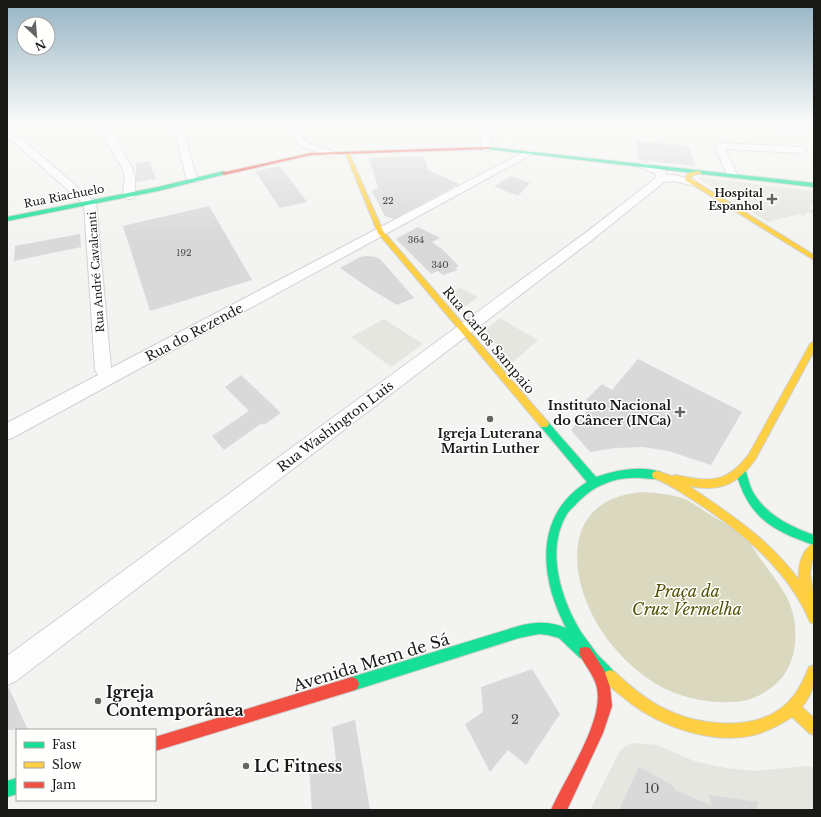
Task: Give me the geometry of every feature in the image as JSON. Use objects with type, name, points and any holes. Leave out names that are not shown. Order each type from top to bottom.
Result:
[{"type":"main road","name":"Rua Riachuelo","points":[[7,219],[129,196],[279,160]]},
{"type":"main road","name":"Rua Carlos Sampaio","points":[[350,160],[380,232],[594,482]]},
{"type":"main road","name":"Rua Riachuelo","points":[[597,160],[814,185]]},
{"type":"main road","points":[[708,173],[693,173],[688,176],[688,179],[814,258]]},
{"type":"main road","points":[[559,810],[575,781],[604,713],[605,698],[602,681],[589,656],[572,630],[560,605],[553,584],[550,559],[553,533],[560,516],[573,497],[594,482],[616,475],[630,473],[660,475],[706,484],[728,480],[741,472],[752,457],[814,344]]},
{"type":"main road","points":[[741,472],[745,489],[760,511],[788,530],[814,540]]},
{"type":"main road","points":[[660,475],[724,512],[757,540],[791,579],[814,617]]},
{"type":"main road","points":[[814,548],[808,555],[804,570],[806,588],[814,617]]},
{"type":"main road","name":"Avenida Mem de Sá","points":[[156,744],[500,638],[536,629],[552,628],[563,633],[589,656]]},
{"type":"main road","points":[[589,656],[612,680],[639,701],[671,718],[697,727],[731,731],[752,728],[775,721],[793,708],[808,688],[814,672]]},
{"type":"main road","points":[[793,708],[814,728]]},
{"type":"street","name":"Rua André Cavalcanti","points":[[41,160],[90,203],[103,370],[108,378]]},
{"type":"street","points":[[123,160],[128,168],[130,177],[128,188],[129,196]]},
{"type":"street","points":[[187,160],[191,177],[194,180]]},
{"type":"street","name":"Rua do Rezende","points":[[7,432],[516,160]]},
{"type":"street","points":[[726,160],[733,176]]},
{"type":"street","points":[[644,165],[660,173],[661,179],[674,178],[691,182]]},
{"type":"street","name":"Rua Washington Luis","points":[[7,672],[588,237],[661,179]]},
{"type":"shaded area","name":"Hospital Espanhol","points":[[699,177],[814,191],[814,201],[809,209],[814,210],[814,214],[807,212],[804,216],[799,214],[768,222],[699,179]]},
{"type":"shaded area","points":[[461,288],[478,297],[465,307],[449,292]]},
{"type":"shaded area","points":[[500,318],[538,340],[512,363],[486,333],[486,329]]},
{"type":"shaded area","points":[[384,319],[423,344],[391,367],[351,337]]},
{"type":"shaded area","points":[[634,743],[657,745],[694,761],[726,768],[755,771],[806,766],[814,768],[814,810],[590,810],[620,751],[627,745]]},
{"type":"green space","name":"Praça da Cruz Vermelha","points":[[642,492],[658,493],[685,499],[742,534],[783,590],[790,604],[795,627],[794,651],[785,673],[778,682],[768,690],[752,698],[733,702],[704,701],[674,693],[656,684],[633,667],[612,646],[601,630],[590,609],[582,587],[577,565],[578,544],[584,525],[596,509],[615,498]]},
{"type":"building","points":[[370,160],[425,160],[428,170],[459,184],[394,219],[385,216],[372,191],[378,188]]},
{"type":"building","points":[[639,160],[693,160],[695,166]]},
{"type":"building","points":[[149,161],[156,179],[136,182],[136,163]]},
{"type":"building","points":[[280,166],[307,202],[280,208],[255,171]]},
{"type":"building","points":[[511,176],[530,183],[518,196],[494,186]]},
{"type":"building","points":[[209,206],[252,280],[150,311],[123,226]]},
{"type":"building","points":[[418,227],[440,238],[432,242],[443,250],[459,266],[455,268],[458,270],[443,275],[438,271],[431,274],[396,239]]},
{"type":"building","points":[[80,234],[81,247],[14,261],[15,246]]},
{"type":"building","points":[[360,257],[376,257],[381,260],[414,298],[397,305],[340,268]]},
{"type":"building","name":"Instituto Nacional do Câncer (INCa)","points":[[638,359],[742,412],[711,465],[668,451],[643,447],[615,448],[590,452],[571,430],[593,404],[586,400],[602,384],[612,390]]},
{"type":"building","points":[[241,375],[281,413],[264,425],[262,423],[224,450],[212,436],[249,411],[225,387]]},
{"type":"building","points":[[532,669],[560,714],[526,765],[508,750],[490,772],[465,724],[483,712],[481,687]]},
{"type":"building","points":[[7,686],[8,686],[28,729],[7,730]]},
{"type":"building","points":[[355,720],[370,810],[312,810],[309,768],[336,760],[332,727]]},
{"type":"building","points":[[639,767],[672,785],[676,790],[712,806],[709,795],[758,802],[757,810],[619,810]]},
{"type":"traffic: fast","points":[[595,160],[814,185]]},
{"type":"traffic: fast","points":[[7,219],[158,189],[224,173]]},
{"type":"traffic: fast","points":[[544,424],[594,482]]},
{"type":"traffic: fast","points":[[741,472],[750,498],[758,508],[777,524],[801,536],[814,540]]},
{"type":"traffic: fast","points":[[610,677],[593,659],[577,637],[564,612],[555,586],[551,559],[553,534],[563,510],[590,485],[608,477],[618,475],[637,473],[657,475]]},
{"type":"traffic: fast","points":[[352,684],[530,629],[548,628],[563,633],[585,653]]},
{"type":"traffic: fast","points":[[7,789],[16,786]]},
{"type":"traffic: slow","points":[[350,160],[380,232],[544,424]]},
{"type":"traffic: slow","points":[[699,173],[693,173],[688,176],[687,179],[814,258]]},
{"type":"traffic: slow","points":[[676,479],[701,483],[717,483],[733,477],[742,470],[752,457],[814,344]]},
{"type":"traffic: slow","points":[[657,475],[674,482],[720,512],[749,534],[775,559],[787,574],[807,603],[814,618]]},
{"type":"traffic: slow","points":[[809,600],[804,580],[804,573],[806,561],[814,549]]},
{"type":"traffic: slow","points":[[610,677],[630,694],[666,717],[710,729],[732,731],[753,728],[772,722],[789,711],[804,694],[814,672]]},
{"type":"traffic: slow","points":[[793,708],[814,728]]},
{"type":"traffic: jam","points":[[224,173],[283,160]]},
{"type":"traffic: jam","points":[[559,810],[598,728],[605,706],[605,693],[602,681],[585,653]]},
{"type":"traffic: jam","points":[[156,744],[352,684]]},
{"type":"place","name":"Hospital Espanhol","points":[[772,199]]},
{"type":"place","name":"Instituto Nacional do Câncer (INCa)","points":[[680,412]]},
{"type":"place","name":"Igreja Luterana Martin Luther","points":[[490,419]]},
{"type":"place","name":"Igreja Contemporânea","points":[[98,701]]},
{"type":"place","name":"LC Fitness","points":[[246,766]]}]
